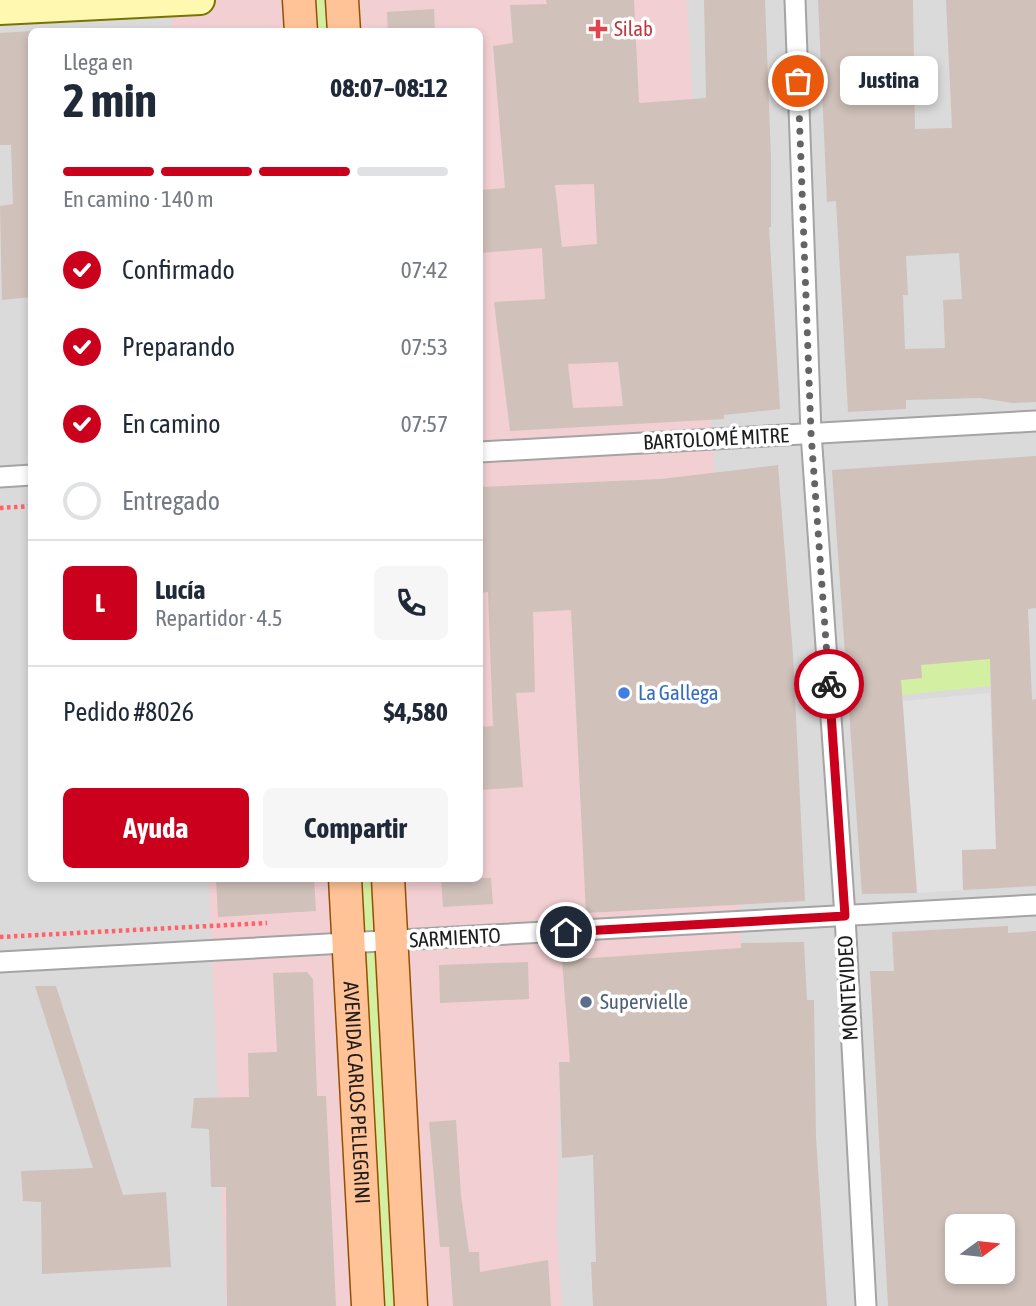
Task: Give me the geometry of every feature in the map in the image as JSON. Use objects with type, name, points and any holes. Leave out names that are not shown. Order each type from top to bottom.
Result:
[{"type":"main road","points":[[0,10],[200,0]]},
{"type":"main road","points":[[299,0],[301,28]]},
{"type":"main road","points":[[342,0],[344,28]]},
{"type":"main road","name":"AVENIDA CARLOS PELLEGRINI","points":[[345,882],[368,1306]]},
{"type":"main road","name":"AVENIDA CARLOS PELLEGRINI","points":[[388,882],[411,1306]]},
{"type":"street","name":"MONTEVIDEO","points":[[795,0],[811,433],[845,916],[866,1306]]},
{"type":"street","name":"BARTOLOMÉ MITRE","points":[[483,452],[1036,421]]},
{"type":"street","points":[[0,477],[28,475]]},
{"type":"street","name":"SARMIENTO","points":[[0,961],[391,942],[1036,905]]},
{"type":"path","points":[[0,508],[28,506]]},
{"type":"path","points":[[0,937],[275,923]]},
{"type":"shaded area","points":[[0,0],[1036,0],[1036,1306],[0,1306]]},
{"type":"shaded area","points":[[171,0],[687,0],[748,1062],[560,1071],[557,1232],[562,1306],[226,1306],[209,882],[483,882],[483,28],[173,28]]},
{"type":"shaded area","points":[[990,693],[996,849],[962,851],[963,890],[917,893],[902,701]]},
{"type":"green space","points":[[299,0],[342,0],[344,28],[301,28]]},
{"type":"green space","points":[[919,622],[990,659],[990,686],[901,695],[900,680],[922,678]]},
{"type":"green space","points":[[345,882],[388,882],[411,1306],[368,1306]]},
{"type":"building","points":[[546,0],[634,0],[639,103],[706,98],[704,0],[765,0],[771,159],[769,227],[780,409],[724,415],[724,419],[510,431],[494,302],[545,299],[542,248],[483,253],[483,190],[505,188],[493,46],[513,43],[510,5],[547,4]],"holes":[[[594,184],[597,244],[562,247],[555,185]],[[618,362],[623,406],[573,408],[568,364]]]},
{"type":"building","points":[[818,0],[913,0],[915,129],[952,128],[946,0],[1036,0],[1036,402],[1013,403],[980,398],[906,400],[906,409],[848,412],[836,201],[827,202]],"holes":[[[959,253],[962,299],[943,300],[945,348],[905,349],[903,295],[908,295],[906,256]]]},
{"type":"building","points":[[434,9],[435,28],[388,28],[387,12]]},
{"type":"building","points":[[28,31],[28,297],[2,300],[0,206],[13,204],[11,145],[0,145],[0,33]]},
{"type":"building","points":[[1036,456],[1036,608],[1028,609],[1032,700],[1036,699],[1036,886],[963,890],[962,850],[996,849],[990,659],[921,665],[922,678],[901,680],[917,893],[862,894],[832,470]]},
{"type":"building","points":[[778,465],[793,655],[805,901],[586,913],[571,610],[533,612],[535,692],[516,693],[523,787],[483,790],[483,727],[493,726],[488,592],[483,593],[483,487],[661,479]]},
{"type":"building","points":[[483,878],[491,878],[493,904],[443,907],[441,882],[483,882]]},
{"type":"building","points":[[216,882],[314,882],[316,911],[218,917]]},
{"type":"building","points":[[1008,926],[1008,933],[1036,931],[1036,1306],[888,1306],[870,971],[894,971],[892,932]]},
{"type":"building","points":[[804,942],[807,1000],[814,1000],[816,1137],[827,1306],[593,1306],[591,1262],[596,1262],[593,1155],[562,1158],[559,1062],[570,1062],[562,960],[741,948],[741,943]]},
{"type":"building","points":[[528,962],[529,999],[440,1003],[439,965]]},
{"type":"building","points":[[307,972],[313,979],[317,1096],[326,1096],[336,1306],[227,1306],[226,1187],[211,1187],[209,1129],[191,1128],[194,1098],[249,1097],[248,1053],[277,1052],[273,973]]},
{"type":"building","points":[[35,986],[56,986],[123,1195],[166,1192],[171,1267],[42,1274],[41,1202],[23,1201],[21,1171],[93,1168]]},
{"type":"building","points":[[456,1120],[461,1196],[469,1252],[479,1252],[480,1272],[548,1260],[551,1306],[453,1306],[449,1247],[440,1247],[429,1122]]},
{"type":"way so far","points":[[798,81],[811,433],[829,684]]},
{"type":"place","name":"Silab","points":[[598,29]]},
{"type":"place","name":"Justina","points":[[798,81]]},
{"type":"place","name":"La Gallega","points":[[624,693]]},
{"type":"place","name":"Supervielle","points":[[586,1002]]},
{"type":"route","points":[[566,932],[845,916],[829,684]]}]
